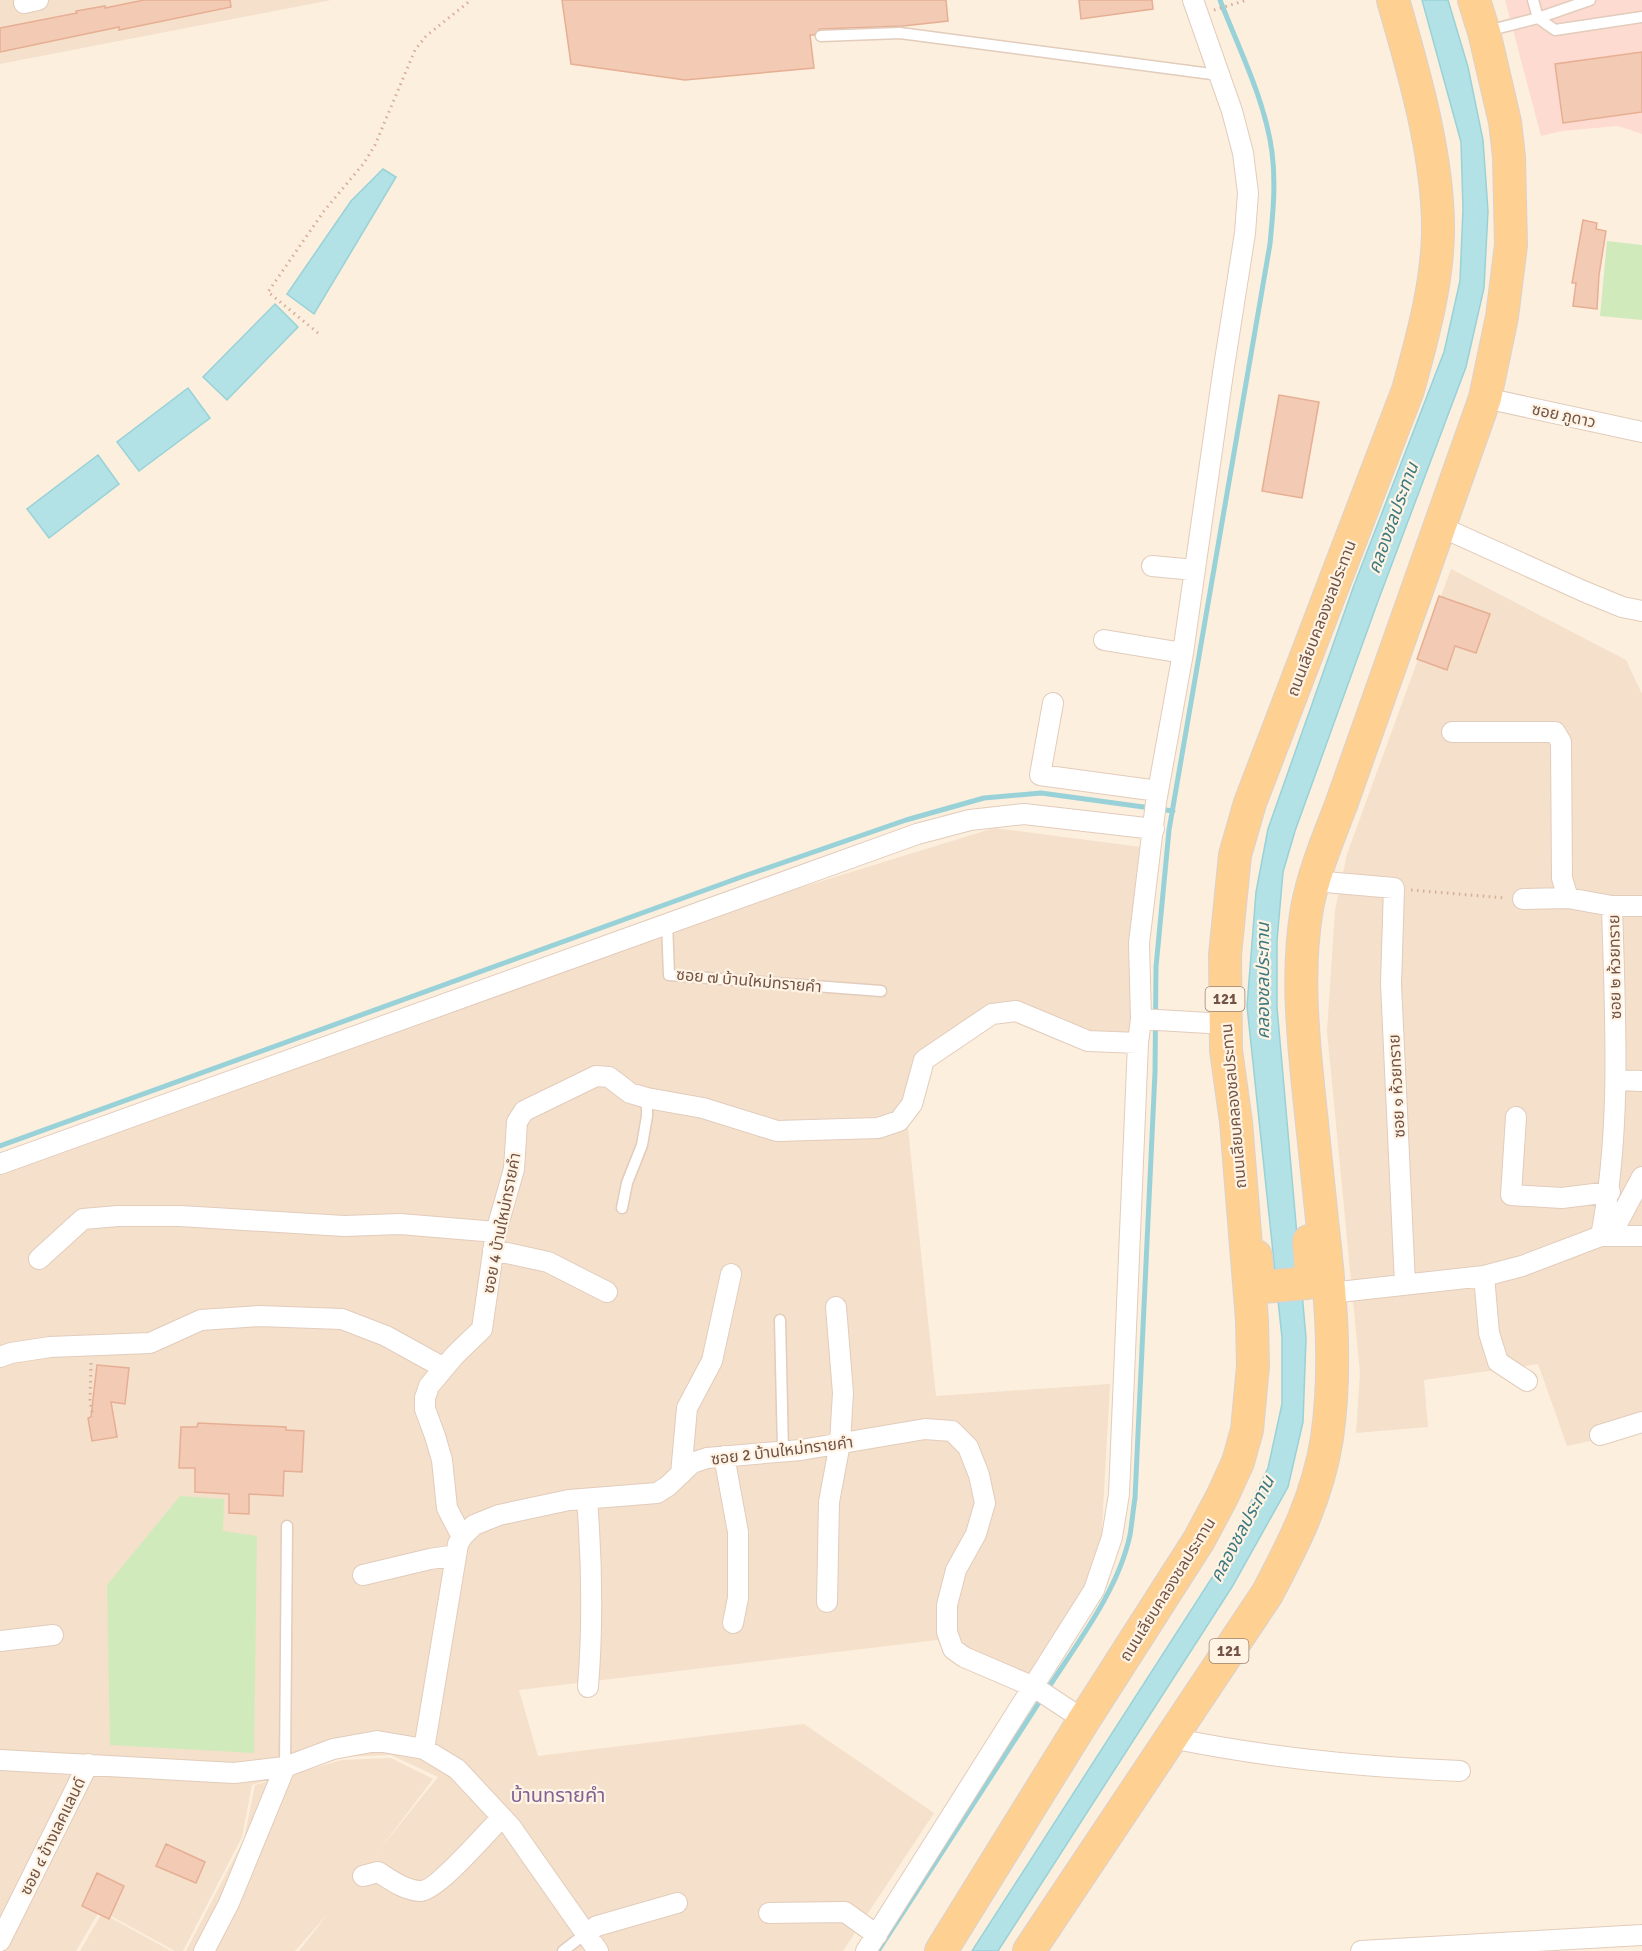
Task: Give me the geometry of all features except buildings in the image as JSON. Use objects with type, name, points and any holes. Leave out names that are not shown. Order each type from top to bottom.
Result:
[{"type":"main road","name":"ถนนเลียบคลองชลประทาน","points":[[941,1951],[1072,1712],[1199,1540],[1234,1471],[1247,1430],[1253,1366],[1252,1331],[1236,1122],[1225,1024],[1225,955],[1234,866],[1250,803],[1408,390],[1425,325],[1438,234],[1434,177],[1427,130],[1412,64],[1393,0]]},
{"type":"main road","name":"121","points":[[1029,1951],[1267,1594],[1296,1539],[1311,1503],[1327,1438],[1333,1366],[1316,1291],[1312,1123],[1301,1017],[1307,909],[1319,860],[1341,805],[1485,398],[1502,317],[1511,245],[1509,157],[1505,122],[1484,32],[1474,0]]},
{"type":"main road","points":[[1236,1122],[1258,1281],[1266,1295],[1263,1309],[1263,1398],[1247,1430]]},
{"type":"main road","points":[[1266,1295],[1316,1291]]},
{"type":"street","points":[[769,1913],[846,1912],[871,1943],[1038,1689],[1094,1590],[1112,1538],[1119,1494],[1138,1043],[1145,1019],[1139,943],[1157,796],[1183,653],[1245,233],[1248,192],[1243,153],[1232,111],[1193,0]]},
{"type":"street","name":"ซอย ภูดาว","points":[[1485,398],[1642,432]]},
{"type":"street","points":[[1438,526],[1583,591],[1622,607],[1642,611]]},
{"type":"street","points":[[1152,566],[1195,570]]},
{"type":"street","points":[[1104,640],[1183,653]]},
{"type":"street","points":[[1053,703],[1040,775],[1157,796]]},
{"type":"street","points":[[1452,732],[1547,730],[1555,732],[1561,742],[1562,878],[1568,898]]},
{"type":"street","points":[[0,1164],[667,922],[917,834],[970,820],[1024,814],[1154,829]]},
{"type":"street","points":[[1314,880],[1394,888]]},
{"type":"street","name":"ซอย ๑ ห้วยทราย","points":[[1394,888],[1391,984],[1405,1284]]},
{"type":"street","name":"ซอย ๒ ห้วยทราย","points":[[1523,899],[1568,898],[1612,906],[1616,1080],[1606,1235]]},
{"type":"street","points":[[1612,906],[1642,906]]},
{"type":"street","name":"ซอย 4 บ้านใหม่ทรายคำ","points":[[459,1546],[447,1508],[442,1460],[425,1409],[425,1398],[429,1386],[482,1329],[495,1241],[514,1168],[517,1122],[524,1111],[596,1076],[609,1077],[630,1093],[703,1108],[777,1131],[878,1128],[899,1121],[912,1104],[924,1060],[992,1014],[1016,1011],[1088,1041],[1138,1043]]},
{"type":"street","points":[[1145,1019],[1225,1024]]},
{"type":"street","points":[[1616,1080],[1642,1082]]},
{"type":"street","points":[[1516,1117],[1510,1195],[1563,1198],[1610,1191]]},
{"type":"street","points":[[1606,1235],[1637,1195],[1642,1177]]},
{"type":"street","points":[[39,1259],[83,1219],[118,1216],[180,1216],[344,1226],[400,1224],[495,1241],[548,1262],[607,1292]]},
{"type":"street","points":[[1316,1291],[1484,1276],[1522,1266],[1606,1235],[1642,1236]]},
{"type":"street","points":[[681,1474],[687,1408],[712,1361],[730,1274]]},
{"type":"street","points":[[1484,1276],[1489,1333],[1498,1362],[1527,1381]]},
{"type":"street","points":[[827,1602],[829,1502],[840,1443],[843,1393],[836,1307]]},
{"type":"street","points":[[6,1355],[50,1347],[150,1343],[201,1320],[259,1316],[342,1319],[386,1336],[444,1368]]},
{"type":"street","points":[[1600,1435],[1642,1422]]},
{"type":"street","name":"ซอย 2 บ้านใหม่ทรายคำ","points":[[459,1546],[474,1525],[499,1515],[569,1500],[657,1493],[668,1486],[692,1463],[707,1458],[783,1451],[925,1429],[952,1431],[968,1447],[979,1475],[985,1503],[976,1534],[956,1570],[947,1605],[947,1632],[953,1649],[964,1657],[1038,1689],[1072,1712]]},
{"type":"street","points":[[724,1456],[738,1532],[738,1598],[733,1623]]},
{"type":"street","points":[[587,1499],[591,1555],[592,1631],[588,1687]]},
{"type":"street","points":[[363,1575],[459,1546],[424,1749]]},
{"type":"street","points":[[0,1641],[53,1635]]},
{"type":"street","points":[[1172,1738],[1256,1754],[1368,1766],[1460,1771]]},
{"type":"street","points":[[0,1760],[234,1773],[285,1767],[333,1749],[377,1741],[424,1749],[457,1769],[502,1816],[598,1951]]},
{"type":"street","name":"ซอย ๔ ข้างเลคแลนด์","points":[[0,1941],[88,1764]]},
{"type":"street","points":[[204,1951],[229,1903],[285,1767]]},
{"type":"street","points":[[363,1876],[378,1872],[403,1887],[423,1891],[437,1884],[502,1816]]},
{"type":"street","points":[[585,1934],[597,1926],[677,1903]]},
{"type":"street","points":[[1361,1951],[1642,1935]]},
{"type":"lane","points":[[1533,0],[1538,18],[1555,30],[1642,17]]},
{"type":"lane","points":[[1484,32],[1538,18],[1590,0]]},
{"type":"lane","points":[[821,36],[900,33],[1219,75]]},
{"type":"lane","name":"ซอย ๗ บ้านใหม่ทรายคำ","points":[[667,922],[669,975],[880,991]]},
{"type":"lane","points":[[622,1208],[627,1183],[642,1145],[647,1116],[647,1098]]},
{"type":"lane","points":[[780,1320],[783,1451]]},
{"type":"lane","points":[[285,1767],[287,1526]]},
{"type":"lane","points":[[563,1951],[585,1934]]},
{"type":"path","points":[[318,333],[268,291],[324,211],[375,145],[416,50],[426,36],[471,0]]},
{"type":"path","points":[[1231,5],[1247,0]]},
{"type":"path","points":[[1394,888],[1523,899]]},
{"type":"path","points":[[92,1346],[90,1401],[93,1417]]},
{"type":"shaded area","points":[[0,0],[331,0],[0,64]]},
{"type":"shaded area","points":[[1505,0],[1642,0],[1642,134],[1618,126],[1562,131],[1541,136]]},
{"type":"shaded area","points":[[1451,569],[1626,660],[1642,694],[1642,1430],[1567,1446],[1538,1364],[1424,1380],[1428,1427],[1356,1433],[1360,1373],[1327,1031],[1335,910],[1347,854]]},
{"type":"shaded area","points":[[994,828],[1141,847],[1131,1047],[1015,1016],[994,1021],[928,1065],[907,1119],[936,1396],[1110,1384],[1101,1546],[1081,1593],[1023,1690],[937,1640],[519,1690],[538,1756],[804,1724],[934,1813],[843,1951],[299,1951],[330,1911],[295,1951],[186,1951],[244,1839],[255,1785],[342,1760],[391,1758],[433,1779],[376,1854],[438,1777],[391,1755],[339,1757],[252,1785],[242,1837],[183,1951],[175,1951],[100,1910],[76,1951],[0,1951],[0,1173],[747,904]]},
{"type":"shaded area","points":[[102,1913],[171,1951],[80,1951]]},
{"type":"green space","points":[[1607,241],[1642,245],[1642,320],[1600,316]]},
{"type":"green space","points":[[180,1496],[224,1499],[223,1531],[257,1536],[254,1753],[110,1745],[107,1585]]},
{"type":"water","name":"คลองชลประทาน","points":[[1422,0],[1448,0],[1468,67],[1483,140],[1488,211],[1484,288],[1466,367],[1378,601],[1295,831],[1283,872],[1277,941],[1277,1007],[1306,1338],[1303,1422],[1288,1487],[1232,1587],[998,1951],[972,1951],[1215,1573],[1268,1468],[1282,1404],[1282,1338],[1247,1006],[1256,892],[1268,829],[1353,588],[1444,352],[1460,281],[1463,209],[1461,142]]},
{"type":"water","points":[[383,169],[396,177],[314,314],[287,294],[351,201]]},
{"type":"water","points":[[275,304],[298,327],[227,400],[203,377]]},
{"type":"water","points":[[188,388],[210,418],[139,471],[117,442]]},
{"type":"water","points":[[98,455],[119,484],[49,538],[27,509]]},
{"type":"waterway","points":[[1047,1690],[1106,1596],[1124,1556],[1131,1530],[1135,1498],[1155,1072],[1156,967],[1169,830],[1270,244],[1274,175],[1269,133],[1264,113],[1220,0]]},
{"type":"waterway","points":[[0,1146],[744,876],[906,820],[984,798],[1041,793],[1173,811]]},
{"type":"waterway","points":[[878,1951],[1042,1698]]},
{"type":"district","name":"บ้านทรายคำ","points":[[558,1795]]}]
